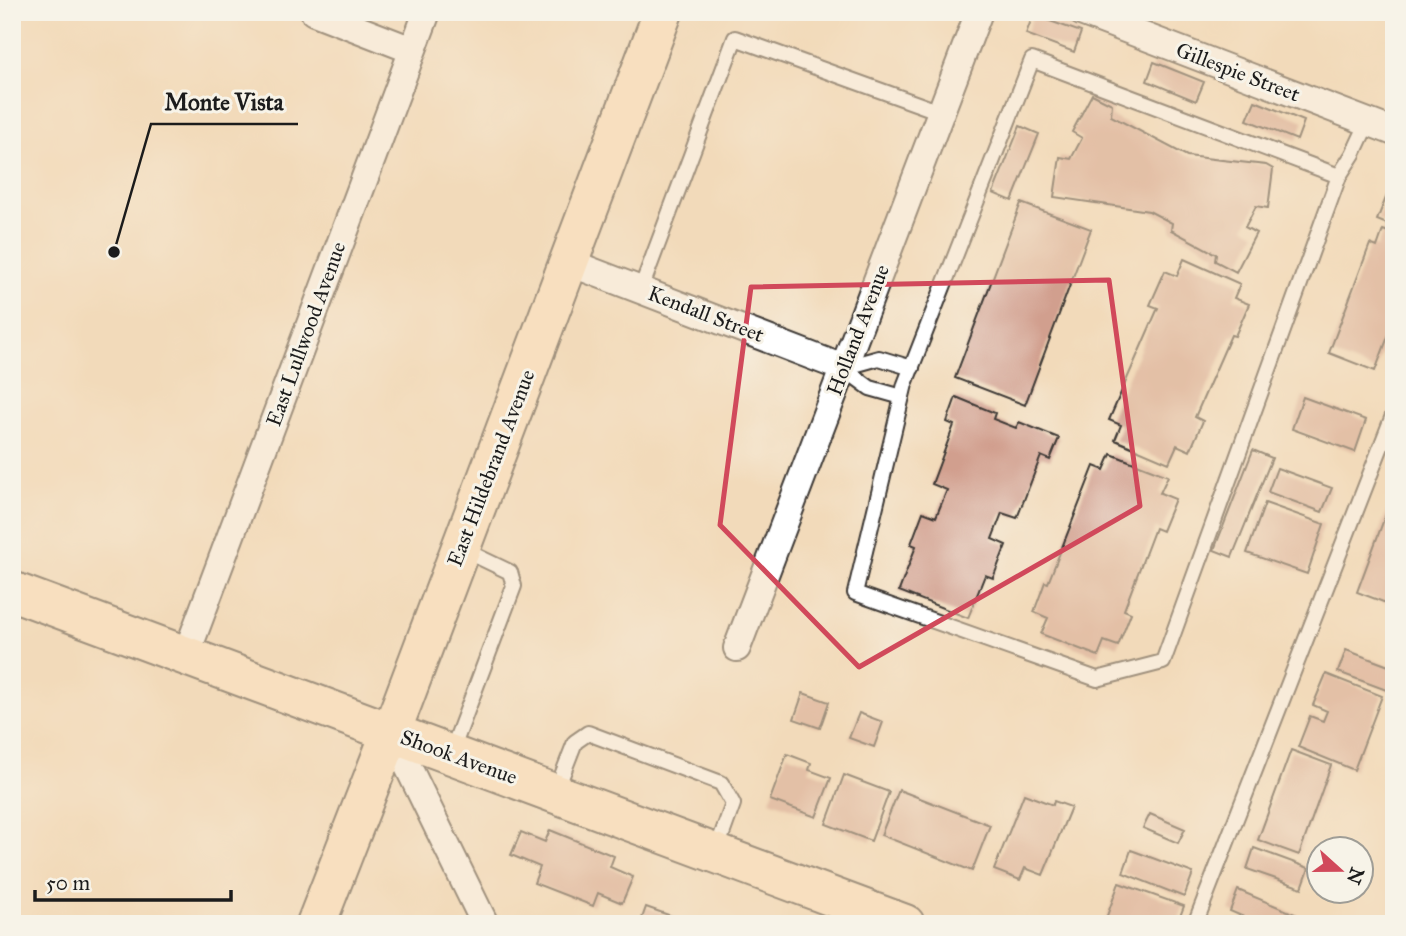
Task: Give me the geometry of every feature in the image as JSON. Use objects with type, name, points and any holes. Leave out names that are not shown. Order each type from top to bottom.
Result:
[{"type":"main road","name":"East Hildebrand Avenue","points":[[316,924],[663,12]]},
{"type":"main road","name":"Shook Avenue","points":[[12,591],[905,924]]},
{"type":"street","points":[[314,12],[412,50]]},
{"type":"street","name":"East Lullwood Avenue","points":[[186,655],[426,12]]},
{"type":"street","name":"Holland Avenue","points":[[737,648],[979,12]]},
{"type":"street","name":"Gillespie Street","points":[[1082,12],[1394,132]]},
{"type":"street","name":"Kendall Street","points":[[568,262],[843,368]]},
{"type":"street","points":[[391,732],[485,924]]},
{"type":"lane","points":[[642,289],[735,38],[940,112]]},
{"type":"lane","points":[[1339,176],[1032,60],[902,397],[855,593],[1097,679],[1163,662],[1339,176],[1368,122]]},
{"type":"lane","points":[[843,368],[879,358],[912,368]]},
{"type":"lane","points":[[843,368],[870,388],[902,397]]},
{"type":"lane","points":[[1195,924],[1394,413]]},
{"type":"lane","points":[[450,754],[514,586],[510,572],[461,548]]},
{"type":"lane","points":[[555,792],[575,742],[588,733],[721,783],[733,804],[715,853]]},
{"type":"highlighted area","points":[[1109,280],[1140,506],[859,667],[720,525],[751,287]]},
{"type":"building","points":[[1033,15],[1081,32],[1074,52],[1026,34]]},
{"type":"building","points":[[1154,62],[1204,82],[1196,101],[1147,81]]},
{"type":"building","points":[[1092,94],[1112,104],[1111,116],[1187,156],[1266,165],[1273,169],[1268,208],[1256,206],[1245,227],[1256,233],[1236,272],[1215,261],[1216,254],[1171,230],[1172,223],[1149,211],[1054,197],[1060,157],[1071,159],[1082,138],[1072,132]]},
{"type":"building","points":[[1255,101],[1304,121],[1297,140],[1247,120]]},
{"type":"building","points":[[1020,126],[1039,134],[1012,201],[993,193]]},
{"type":"building","points":[[1394,178],[1394,227],[1377,220]]},
{"type":"building","points":[[1021,203],[1091,229],[1025,405],[955,378]]},
{"type":"building","points":[[1383,230],[1394,234],[1394,335],[1389,334],[1375,371],[1329,353],[1370,244],[1377,247]]},
{"type":"building","points":[[1184,259],[1240,284],[1234,298],[1249,304],[1235,336],[1231,335],[1195,417],[1203,421],[1190,451],[1177,445],[1169,463],[1115,440],[1121,425],[1109,420],[1158,308],[1150,305],[1165,271],[1177,276]]},
{"type":"building","points":[[956,397],[995,413],[993,419],[1016,428],[1019,422],[1059,438],[1050,460],[1041,456],[1017,518],[1002,513],[992,539],[1006,545],[993,578],[985,575],[968,618],[899,591],[916,546],[911,544],[923,512],[936,517],[947,490],[932,484],[954,425],[947,422]]},
{"type":"building","points":[[1303,397],[1366,420],[1355,452],[1292,429]]},
{"type":"building","points":[[1253,450],[1272,458],[1232,557],[1214,550]]},
{"type":"building","points":[[1111,454],[1168,476],[1160,493],[1175,499],[1162,531],[1155,528],[1124,610],[1131,613],[1118,646],[1104,641],[1098,656],[1041,634],[1048,618],[1034,612],[1094,466],[1104,470]]},
{"type":"building","points":[[1277,468],[1332,488],[1322,512],[1268,492]]},
{"type":"building","points":[[1394,495],[1394,606],[1357,592]]},
{"type":"building","points":[[1265,503],[1324,524],[1307,574],[1247,553]]},
{"type":"building","points":[[1346,650],[1394,668],[1394,678],[1389,691],[1338,672]]},
{"type":"building","points":[[1326,674],[1382,696],[1354,770],[1298,747],[1310,716],[1323,721],[1327,711],[1313,705]]},
{"type":"building","points":[[803,693],[829,702],[820,728],[794,719]]},
{"type":"building","points":[[859,713],[883,722],[874,747],[849,738]]},
{"type":"building","points":[[1291,750],[1331,765],[1306,834],[1304,834],[1299,855],[1258,840]]},
{"type":"building","points":[[787,754],[811,763],[809,770],[831,778],[816,817],[770,800]]},
{"type":"building","points":[[844,775],[889,792],[871,841],[826,824]]},
{"type":"building","points":[[899,790],[990,825],[972,871],[881,835]]},
{"type":"building","points":[[1024,794],[1053,805],[1054,801],[1071,807],[1043,875],[1025,868],[1020,880],[994,870]]},
{"type":"building","points":[[1150,814],[1185,829],[1178,843],[1143,828]]},
{"type":"building","points":[[550,830],[614,856],[610,867],[633,877],[622,903],[598,893],[593,906],[534,883],[540,867],[511,855],[521,832],[545,842]]},
{"type":"building","points":[[1254,848],[1304,866],[1304,882],[1302,888],[1247,869]]},
{"type":"building","points":[[1131,850],[1193,873],[1184,897],[1123,873]]},
{"type":"building","points":[[1119,883],[1184,906],[1177,924],[1104,924]]},
{"type":"building","points":[[1238,890],[1302,917],[1299,924],[1260,924],[1230,911]]},
{"type":"building","points":[[646,907],[691,923],[691,924],[640,924]]},
{"type":"place","name":"Monte Vista","points":[[114,252]]}]
